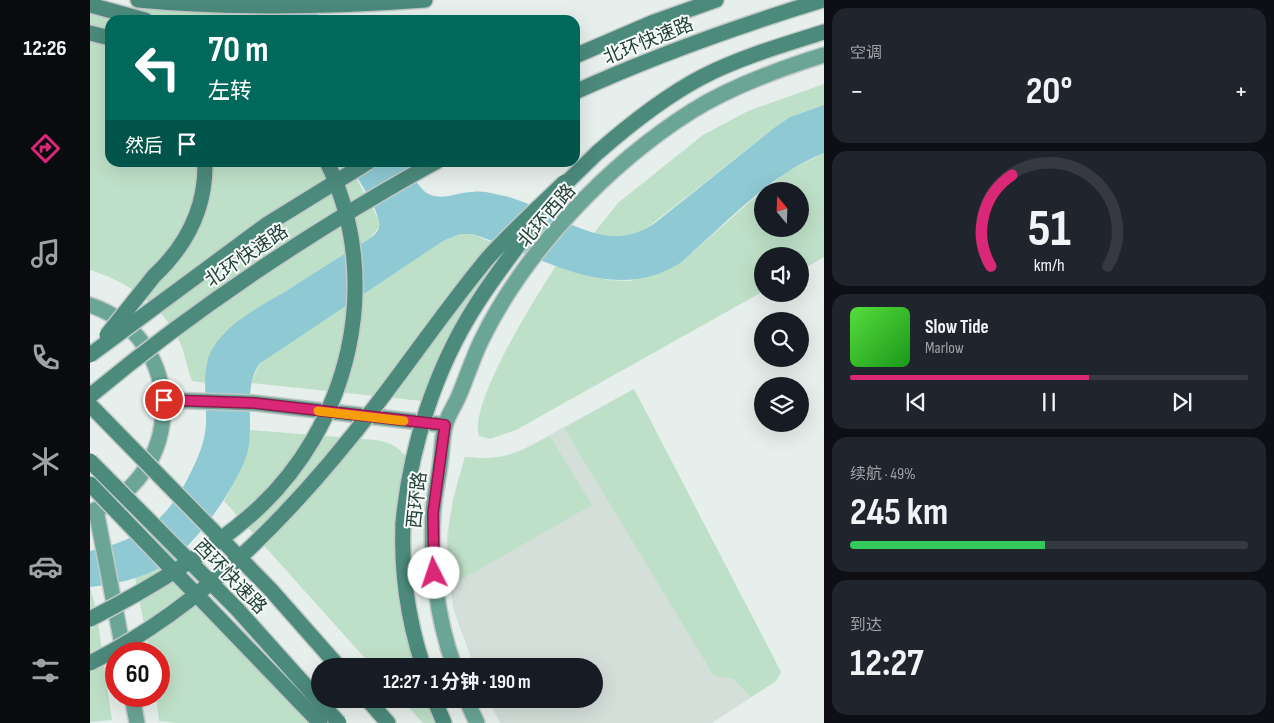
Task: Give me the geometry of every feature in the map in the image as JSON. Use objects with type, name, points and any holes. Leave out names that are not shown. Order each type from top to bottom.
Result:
[{"type":"highway","points":[[138,0],[204,4],[310,5],[425,0]]},
{"type":"highway","name":"北环快速路","points":[[580,54],[654,22],[716,0]]},
{"type":"highway","name":"北环快速路","points":[[580,90],[712,36],[823,0]]},
{"type":"highway","points":[[90,5],[126,15]]},
{"type":"highway","points":[[90,663],[132,640],[170,614],[269,530],[361,424],[488,258],[597,153],[659,103],[702,77],[750,57],[824,32]]},
{"type":"highway","points":[[90,33],[105,37]]},
{"type":"highway","points":[[92,354],[182,244],[196,216],[200,203],[204,167]]},
{"type":"highway","points":[[90,620],[163,579],[229,534],[253,513],[302,456],[333,402],[348,353],[357,283],[355,261],[347,221],[329,167]]},
{"type":"highway","name":"北环快速路","points":[[92,354],[266,225],[360,167]]},
{"type":"highway","name":"北环快速路","points":[[90,396],[202,308],[352,209],[427,167]]},
{"type":"highway","points":[[421,658],[409,613],[403,555],[405,501],[420,436],[440,375],[476,305],[565,182]]},
{"type":"highway","name":"西环快速路","points":[[90,405],[270,589],[331,658]]},
{"type":"highway","name":"西环快速路","points":[[90,461],[238,609],[339,723]]},
{"type":"highway","points":[[90,484],[320,723]]},
{"type":"highway","points":[[374,708],[388,723]]},
{"type":"highway","points":[[438,708],[444,723]]},
{"type":"main road","name":"北环西路","points":[[445,425],[481,341],[523,271],[571,214],[617,168],[692,111],[760,77],[824,55]]},
{"type":"main road","points":[[90,305],[120,321],[143,344],[158,372],[164,400],[162,428],[150,462],[127,490],[93,511],[100,529],[122,642]]},
{"type":"main road","points":[[164,400],[254,403],[445,425]]},
{"type":"main road","name":"西环路","points":[[445,425],[435,493],[432,544],[439,603],[452,658]]},
{"type":"main road","points":[[134,707],[137,723]]},
{"type":"main road","points":[[470,708],[477,723]]},
{"type":"shaded area","points":[[634,389],[781,672],[776,681],[712,723],[500,723],[492,708],[603,708],[603,658],[471,658],[454,611],[447,569],[447,535],[453,498],[465,457],[496,459],[511,456]]},
{"type":"green space","points":[[90,6],[258,13],[259,15],[105,15],[105,167],[350,167],[378,218],[379,227],[369,239],[252,312],[224,333],[207,365],[207,383],[192,381],[179,340],[172,327],[153,305],[117,281],[90,270]]},
{"type":"green space","points":[[824,84],[824,105],[790,117],[774,128],[647,228],[621,237],[608,237],[594,233],[618,203],[703,135],[748,111]]},
{"type":"green space","points":[[824,153],[824,257],[809,266],[809,247],[754,247],[754,296],[516,430],[490,439],[479,436],[478,421],[494,376],[520,324],[556,266],[608,280],[630,281],[692,253],[754,198],[754,238],[809,238],[809,182],[774,182],[788,171]]},
{"type":"green space","points":[[460,234],[472,234],[506,248],[464,308],[422,401],[251,383],[259,364],[271,355],[443,241]]},
{"type":"green space","points":[[634,389],[781,672],[776,681],[751,697],[733,679],[714,676],[564,428]]},
{"type":"green space","points":[[250,430],[376,440],[394,446],[405,455],[408,460],[404,484],[417,658],[365,658],[224,501],[242,467]]},
{"type":"green space","points":[[550,436],[592,505],[450,586],[448,537],[456,489],[465,457],[500,457],[529,447]]},
{"type":"green space","points":[[165,565],[316,723],[176,723],[159,721],[157,707],[170,707],[170,642],[148,642],[135,578]]},
{"type":"green space","points":[[90,587],[96,609],[105,671],[105,707],[110,707],[112,720],[90,722]]},
{"type":"green space","points":[[409,708],[433,708],[439,723],[423,723]]},
{"type":"water","points":[[250,0],[309,0],[318,15],[259,15]]},
{"type":"water","points":[[824,105],[824,153],[804,162],[773,182],[754,182],[754,197],[680,263],[654,275],[628,280],[602,278],[549,264],[472,234],[460,234],[443,241],[259,364],[251,384],[248,450],[236,480],[214,514],[188,545],[175,558],[163,566],[128,580],[90,587],[90,551],[124,541],[150,526],[172,504],[190,474],[201,450],[205,431],[207,363],[214,346],[221,337],[228,329],[247,315],[369,239],[378,231],[379,221],[377,213],[350,167],[408,167],[419,186],[431,195],[441,197],[467,192],[492,193],[516,199],[575,226],[595,233],[614,236],[634,233],[655,223],[790,117]]},
{"type":"slow traffic","points":[[318,411],[404,421]]},
{"type":"route","points":[[164,400],[254,403],[445,425],[433,513],[432,544],[434,573]]}]
